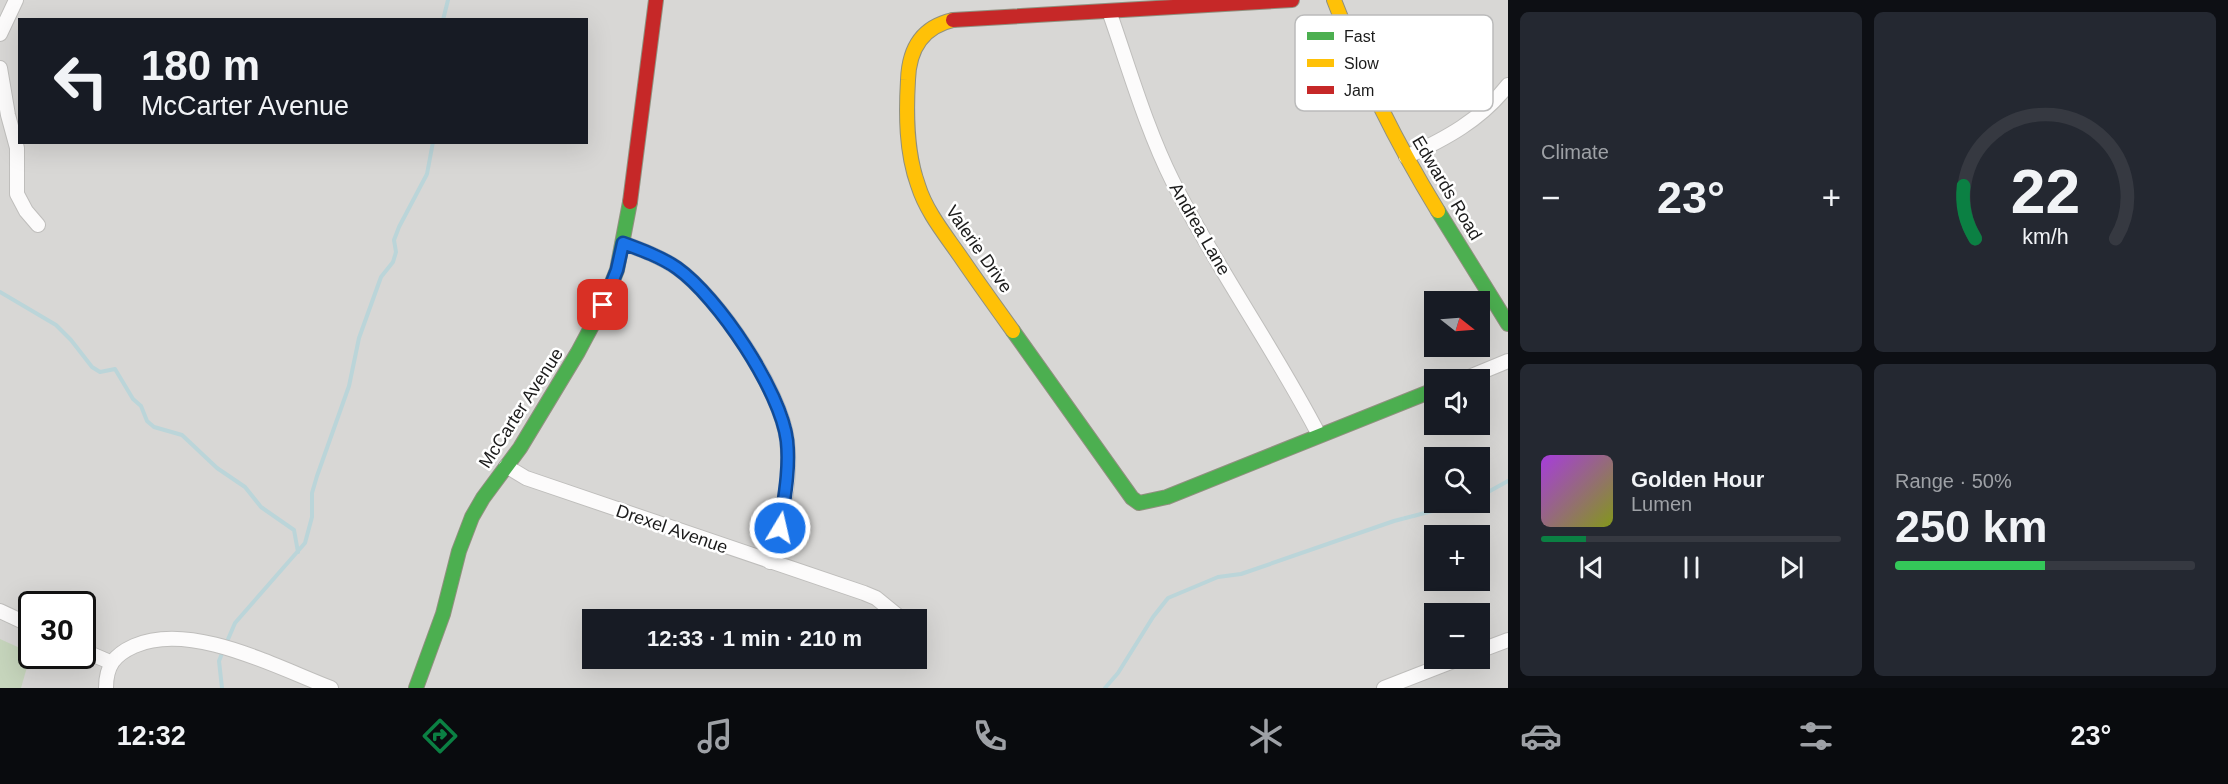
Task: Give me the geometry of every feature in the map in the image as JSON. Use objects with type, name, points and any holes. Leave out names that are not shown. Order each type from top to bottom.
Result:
[{"type":"street","points":[[0,34],[16,0]]},
{"type":"street","name":"McCarter Avenue","points":[[416,688],[443,614],[464,534],[483,498],[520,448],[578,352],[617,270],[623,243],[656,0]]},
{"type":"street","name":"Valerie Drive","points":[[1292,0],[956,19],[939,23],[925,32],[913,50],[910,60],[908,84],[910,160],[924,201],[938,225],[1132,498],[1139,503],[1167,497],[1424,394]]},
{"type":"street","name":"Edwards Road","points":[[1334,0],[1340,15]]},
{"type":"street","name":"Andrea Lane","points":[[1109,11],[1155,142],[1172,181],[1199,231],[1297,393],[1319,435]]},
{"type":"street","points":[[0,68],[8,115],[17,148],[17,194],[26,211],[38,225]]},
{"type":"street","points":[[1493,102],[1508,86]]},
{"type":"street","name":"Edwards Road","points":[[1382,111],[1406,157],[1508,324]]},
{"type":"street","points":[[1406,157],[1444,139],[1485,111]]},
{"type":"street","points":[[623,243],[663,260],[697,286],[747,349],[772,393],[782,417],[788,456],[787,485],[782,517],[770,562]]},
{"type":"street","points":[[1489,369],[1508,361]]},
{"type":"street","name":"Drexel Avenue","points":[[506,466],[526,478],[876,598],[890,609]]},
{"type":"street","points":[[0,611],[18,619]]},
{"type":"street","points":[[106,688],[106,676],[110,662],[122,651],[143,642],[176,638],[226,648],[331,688]]},
{"type":"street","points":[[1490,647],[1508,640]]},
{"type":"street","points":[[96,656],[110,662]]},
{"type":"street","points":[[1384,688],[1433,669]]},
{"type":"shaded area","points":[[0,0],[1508,0],[1508,688],[0,688]]},
{"type":"green space","points":[[0,639],[18,647],[18,669],[26,669],[21,688],[0,688]]},
{"type":"waterway","points":[[444,18],[448,0]]},
{"type":"waterway","points":[[226,644],[235,623],[305,543],[312,517],[312,493],[349,386],[359,338],[381,277],[393,262],[396,252],[394,240],[399,227],[427,174],[433,144]]},
{"type":"waterway","points":[[0,292],[56,325],[92,367],[100,372],[115,369],[133,399],[141,406],[147,421],[154,427],[182,435],[217,468],[245,487],[261,507],[294,530],[298,552]]},
{"type":"waterway","points":[[1490,491],[1508,481]]},
{"type":"waterway","points":[[1105,688],[1118,673],[1153,617],[1168,598],[1218,577],[1241,574],[1394,521],[1425,513]]},
{"type":"waterway","points":[[222,688],[219,661],[223,651]]},
{"type":"traffic: fast","points":[[416,688],[443,614],[459,551],[472,517],[483,498],[520,448],[578,352],[603,305],[617,270],[630,202]]},
{"type":"traffic: fast","points":[[1438,211],[1508,324]]},
{"type":"traffic: fast","points":[[1013,331],[1132,498],[1139,503],[1167,497],[1424,394]]},
{"type":"traffic: slow","points":[[1334,0],[1340,15]]},
{"type":"traffic: slow","points":[[953,20],[942,23],[925,34],[919,41],[911,59],[907,106],[911,159],[921,195],[931,213],[1013,331]]},
{"type":"traffic: slow","points":[[1383,111],[1438,211]]},
{"type":"traffic: jam","points":[[630,202],[656,0]]},
{"type":"traffic: jam","points":[[953,20],[1292,0]]},
{"type":"route","points":[[603,305],[617,270],[623,243],[676,268],[697,286],[716,309],[747,349],[772,393],[782,417],[788,456],[787,485],[780,528]]}]
